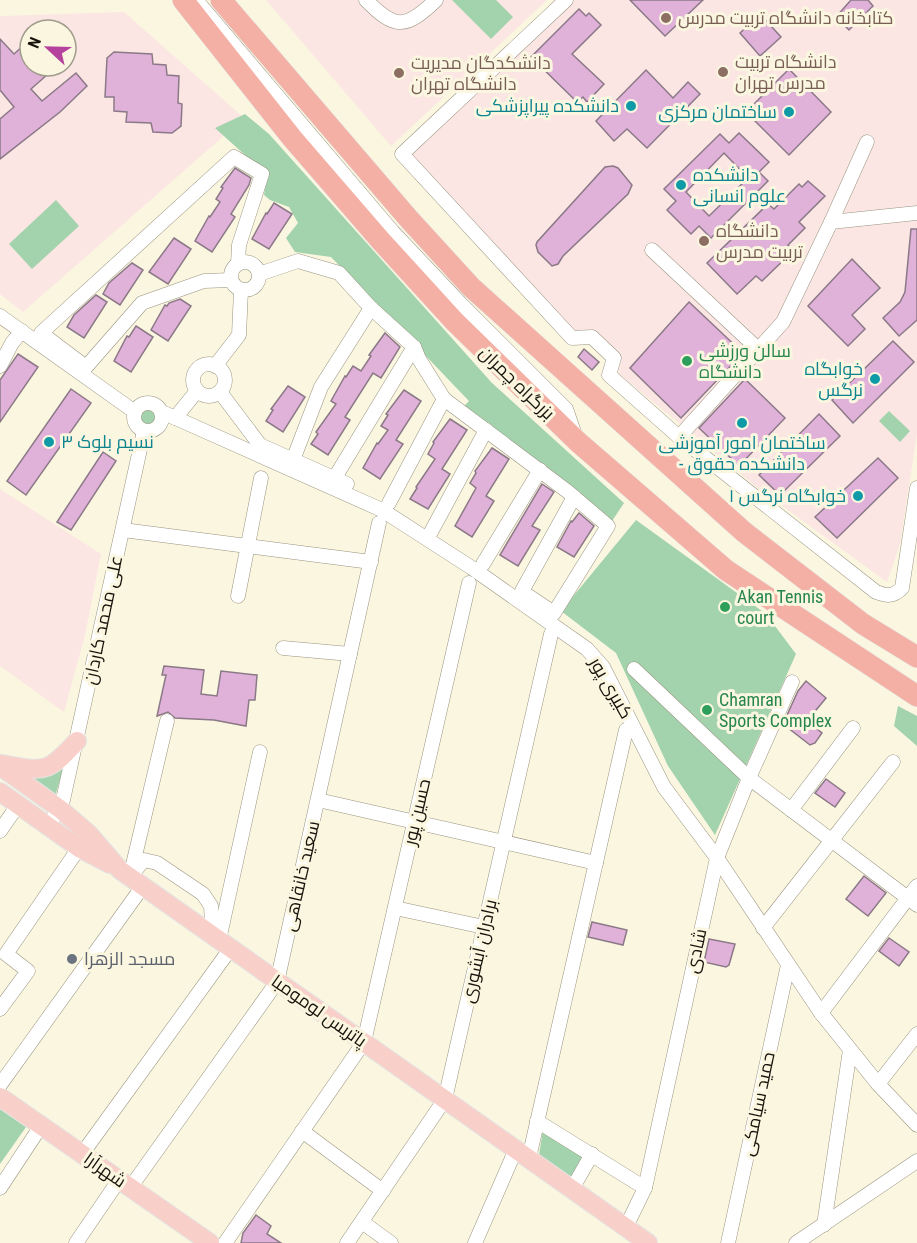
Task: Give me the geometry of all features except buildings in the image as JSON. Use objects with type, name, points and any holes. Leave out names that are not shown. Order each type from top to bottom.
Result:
[{"type":"highway","points":[[221,0],[408,218],[471,286],[744,532],[863,624],[917,657]]},
{"type":"highway","name":"بزرگراه چمران","points":[[186,1],[292,138],[381,242],[455,322],[578,442],[726,570],[917,696]]},
{"type":"main road","points":[[0,765],[34,770],[47,768],[58,762],[77,741]]},
{"type":"main road","name":"پاتریس لومومبا","points":[[0,765],[60,809],[89,834],[131,878],[648,1243]]},
{"type":"main road","points":[[0,792],[79,848],[131,878]]},
{"type":"main road","name":"شهرآرا","points":[[0,1097],[210,1243]]},
{"type":"street","points":[[366,0],[378,13],[390,21],[404,22],[418,17],[436,0]]},
{"type":"street","points":[[566,0],[402,154],[572,338],[592,336],[614,358],[609,375],[679,437],[876,592],[887,597],[897,594],[902,588],[917,488]]},
{"type":"street","points":[[679,437],[783,322],[867,142]]},
{"type":"street","points":[[215,366],[239,335],[236,285],[232,271],[238,264],[251,263],[259,274],[255,287],[246,291],[236,285],[204,281],[142,303],[86,367],[41,333],[234,157],[262,174],[239,245],[238,264]]},
{"type":"street","points":[[831,222],[917,213]]},
{"type":"street","points":[[652,249],[758,349]]},
{"type":"street","points":[[220,392],[260,445],[389,503],[554,613],[608,526],[540,470],[444,399],[414,347],[371,308],[339,273],[298,261],[259,274]]},
{"type":"street","points":[[293,460],[321,387],[371,308]]},
{"type":"street","points":[[0,316],[135,412]]},
{"type":"street","points":[[0,366],[12,343],[22,331]]},
{"type":"street","points":[[334,479],[414,347]]},
{"type":"street","points":[[204,365],[215,366],[220,369],[225,378],[223,388],[211,396],[201,394],[197,391],[194,381],[196,372],[204,365]]},
{"type":"street","points":[[168,415],[156,405],[146,403],[135,412],[135,421],[144,431],[157,429],[168,415],[197,391]]},
{"type":"street","points":[[389,503],[444,399]]},
{"type":"street","name":"کبیری پور","points":[[168,415],[382,510],[577,640],[603,667],[659,778],[717,858],[821,1013],[878,1084],[917,1125]]},
{"type":"street","points":[[431,532],[486,430]]},
{"type":"street","name":"علی محمد کاردان","points":[[49,826],[60,809],[77,741],[144,431]]},
{"type":"street","points":[[483,564],[540,470]]},
{"type":"street","points":[[238,596],[261,478]]},
{"type":"street","points":[[522,591],[574,497]]},
{"type":"street","name":"سعید خانقاهی","points":[[76,1243],[125,1184],[277,982],[379,523]]},
{"type":"street","points":[[123,530],[371,562]]},
{"type":"street","name":"حسین پور","points":[[364,1042],[470,583]]},
{"type":"street","name":"برادران آبشوری","points":[[347,1243],[445,1100],[551,634]]},
{"type":"street","points":[[283,648],[350,654]]},
{"type":"street","points":[[634,669],[749,778],[912,902]]},
{"type":"street","name":"شادی","points":[[626,1227],[645,1188],[717,858],[749,778],[792,682]]},
{"type":"street","points":[[131,878],[167,721]]},
{"type":"street","points":[[791,810],[853,728]]},
{"type":"street","points":[[475,1243],[537,1121],[626,730]]},
{"type":"street","points":[[82,1154],[225,944],[260,752]]},
{"type":"street","points":[[763,928],[893,762]]},
{"type":"street","points":[[318,800],[596,863]]},
{"type":"street","points":[[0,831],[18,805]]},
{"type":"street","points":[[0,1009],[24,976],[6,954],[79,848]]},
{"type":"street","points":[[0,1085],[144,860],[158,863],[203,894],[211,906],[212,922],[225,944]]},
{"type":"street","points":[[821,1013],[912,902],[917,886]]},
{"type":"street","points":[[395,908],[484,927]]},
{"type":"street","name":"حمید سیامکی","points":[[728,1243],[788,965]]},
{"type":"street","points":[[878,1084],[917,1035]]},
{"type":"street","points":[[225,1243],[364,1042]]},
{"type":"street","points":[[824,1225],[850,1050]]},
{"type":"street","points":[[537,1121],[645,1188]]},
{"type":"street","points":[[0,1188],[41,1126]]},
{"type":"street","points":[[303,1131],[382,1191]]},
{"type":"street","points":[[572,1189],[592,1155]]},
{"type":"street","points":[[796,1243],[917,1161]]},
{"type":"street","points":[[362,1222],[391,1243]]},
{"type":"shaded area","name":"دانشکدگان مدیریت دانشگاه تهران","points":[[266,0],[547,0],[391,146]]},
{"type":"shaded area","name":"دانشگاه تربیت مدرس","points":[[574,0],[917,0],[917,434],[900,544],[887,582],[759,489],[619,374],[620,357],[591,329],[573,331],[409,153]]},
{"type":"shaded area","points":[[124,12],[244,118],[23,312],[0,294],[0,16]]},
{"type":"shaded area","points":[[0,489],[101,554],[85,635],[64,712],[0,666]]},
{"type":"green space","points":[[452,0],[496,0],[513,17],[491,39]]},
{"type":"green space","points":[[245,114],[269,134],[492,383],[624,503],[612,521],[463,407],[469,401],[331,257],[295,252],[286,238],[298,223],[289,207],[270,200],[264,195],[267,175],[215,128]]},
{"type":"green space","points":[[56,200],[79,226],[32,269],[9,244]]},
{"type":"green space","points":[[148,407],[155,410],[158,417],[155,424],[148,427],[141,424],[138,417],[141,410]]},
{"type":"green space","points":[[889,411],[910,431],[900,442],[879,421]]},
{"type":"green space","name":"Chamran Sports Complex","points":[[636,520],[766,614],[796,654],[715,835],[668,766],[616,653],[561,611]]},
{"type":"green space","points":[[898,706],[917,716],[917,746],[894,726]]},
{"type":"green space","points":[[63,769],[54,800],[26,778]]},
{"type":"green space","points":[[0,1109],[26,1127],[0,1164]]},
{"type":"green space","points":[[543,1130],[584,1158],[572,1179],[539,1155]]},
{"type":"place","name":"کتابخانه دانشگاه تربیت مدرس","points":[[666,18]]},
{"type":"place","name":"دانشگاه تربیت مدرس تهران","points":[[723,72]]},
{"type":"place","name":"دانشکدگان مدیریت دانشگاه تهران","points":[[399,73]]},
{"type":"place","name":"دانشکده پیراپزشکی","points":[[631,106]]},
{"type":"place","name":"ساختمان مرکزی","points":[[789,112]]},
{"type":"place","name":"دانشکده علوم انسانی","points":[[681,185]]},
{"type":"place","name":"دانشگاه تربیت مدرس","points":[[704,241]]},
{"type":"place","name":"سالن ورزشی دانشگاه","points":[[687,361]]},
{"type":"place","name":"خوابگاه نرگس","points":[[875,379]]},
{"type":"place","name":"ساختمان امور آموزشی - دانشکده حقوق","points":[[742,423]]},
{"type":"place","name":"نسیم بلوک ۳","points":[[49,442]]},
{"type":"place","name":"خوابگاه نرگس ۱","points":[[858,496]]},
{"type":"place","name":"Akan Tennis court","points":[[725,607]]},
{"type":"place","name":"Chamran Sports Complex","points":[[707,710]]},
{"type":"place","name":"مسجد الزهرا","points":[[72,959]]}]
